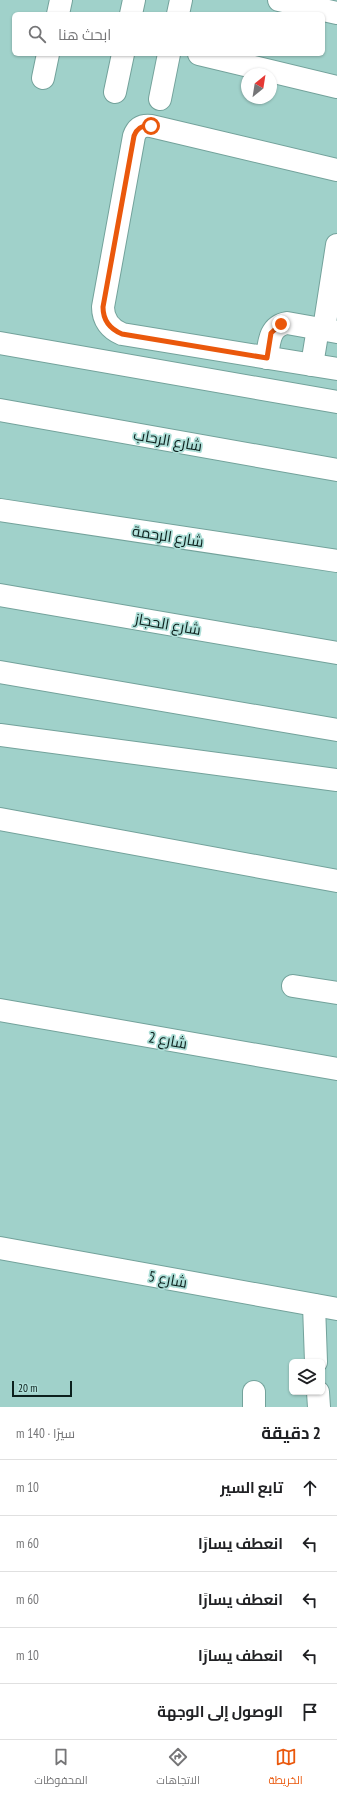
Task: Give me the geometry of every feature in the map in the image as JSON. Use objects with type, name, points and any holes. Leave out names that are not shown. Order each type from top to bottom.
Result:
[{"type":"street","points":[[58,12],[61,0]]},
{"type":"street","points":[[131,12],[134,0]]},
{"type":"street","points":[[178,12],[181,0]]},
{"type":"street","points":[[279,0],[302,3],[337,13]]},
{"type":"street","points":[[43,78],[48,56]]},
{"type":"street","points":[[115,92],[123,56]]},
{"type":"street","points":[[160,99],[170,56]]},
{"type":"street","points":[[207,56],[337,87]]},
{"type":"street","points":[[337,170],[151,126],[142,126],[135,132],[103,307],[106,321],[115,331],[122,334],[337,369]]},
{"type":"street","points":[[312,365],[326,329],[337,245]]},
{"type":"street","points":[[267,358],[271,333],[281,324],[287,323],[326,329]]},
{"type":"street","points":[[0,343],[337,402]]},
{"type":"street","name":"شارع الرحاب","points":[[0,410],[337,470]]},
{"type":"street","name":"شارع الرحمة","points":[[0,510],[337,562]]},
{"type":"street","name":"شارع الحجاز","points":[[0,595],[337,653]]},
{"type":"street","points":[[0,672],[337,730]]},
{"type":"street","points":[[0,735],[337,780]]},
{"type":"street","points":[[0,820],[337,881]]},
{"type":"street","points":[[293,986],[337,993]]},
{"type":"street","name":"شارع 2","points":[[0,1010],[337,1069]]},
{"type":"street","name":"شارع 5","points":[[0,1248],[337,1309]]},
{"type":"street","points":[[314,1305],[316,1359]]},
{"type":"street","points":[[318,1395],[319,1407]]},
{"type":"route","points":[[151,126],[142,126],[135,132],[134,136],[103,307],[103,314],[106,321],[110,327],[122,334],[267,358],[271,333],[281,324]]}]
